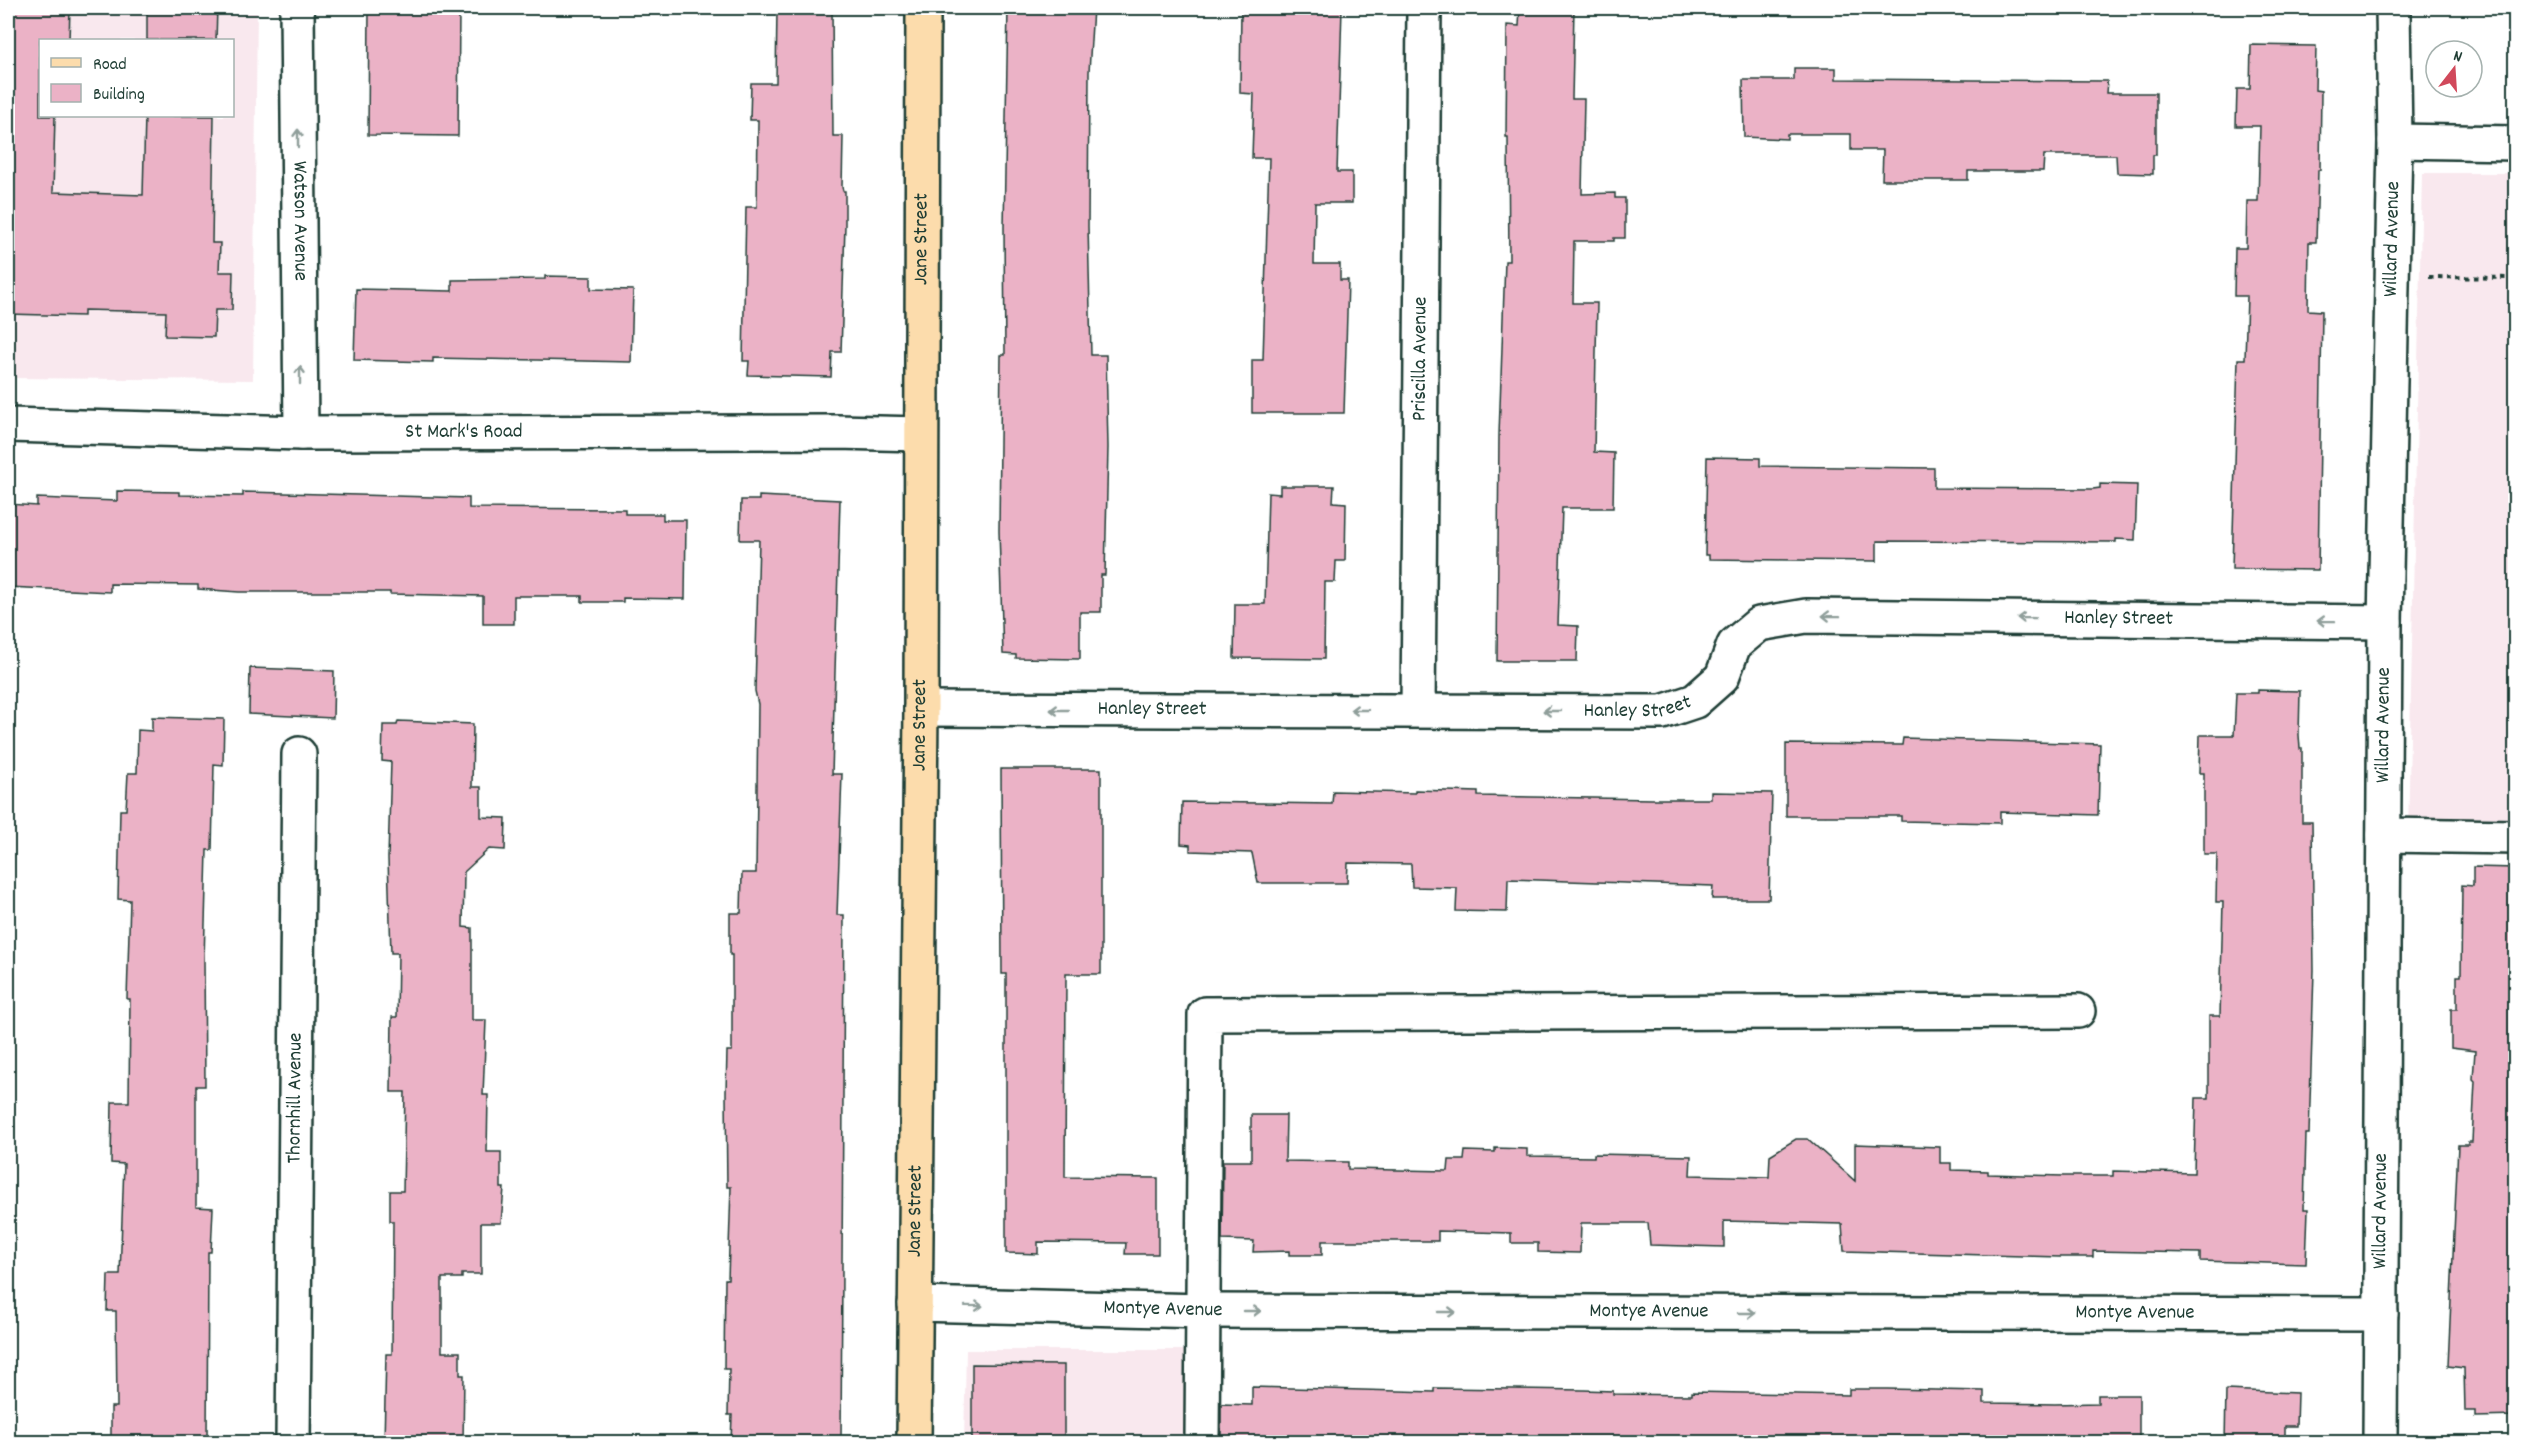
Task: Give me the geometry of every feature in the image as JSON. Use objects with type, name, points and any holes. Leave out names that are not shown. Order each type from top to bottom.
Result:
[{"type":"main road","name":"Jane Street","points":[[914,1443],[921,709],[923,8]]},
{"type":"street","name":"Watson Avenue","points":[[297,8],[301,433]]},
{"type":"street","name":"Priscilla Avenue","points":[[1418,710],[1424,8]]},
{"type":"street","name":"Willard Avenue","points":[[2380,1443],[2385,622],[2395,141],[2393,8]]},
{"type":"street","points":[[2395,141],[2516,143]]},
{"type":"street","name":"St Mark's Road","points":[[8,425],[301,433],[921,434]]},
{"type":"street","name":"Hanley Street","points":[[921,709],[1662,712],[1695,701],[1722,677],[1734,645],[1759,624],[1806,616],[2385,622]]},
{"type":"street","name":"Thornhill Avenue","points":[[293,1443],[299,754]]},
{"type":"street","points":[[2384,835],[2516,837]]},
{"type":"street","points":[[1202,1443],[1205,1014],[2078,1011]]},
{"type":"street","name":"Montye Avenue","points":[[915,1304],[1204,1311],[2381,1314]]},
{"type":"path","points":[[2423,277],[2516,278]]},
{"type":"shaded area","points":[[8,8],[257,8],[253,380],[8,378]]},
{"type":"shaded area","points":[[2422,173],[2515,173],[2515,831],[2408,833]]},
{"type":"shaded area","points":[[966,1350],[1201,1350],[1201,1442],[964,1442]]},
{"type":"building","points":[[8,8],[70,8],[69,39],[39,39],[39,117],[55,117],[53,192],[143,195],[145,117],[214,117],[212,243],[220,243],[219,272],[233,272],[232,310],[215,310],[214,337],[165,336],[166,312],[84,310],[84,316],[8,314]]},
{"type":"building","points":[[147,8],[217,8],[216,39],[147,39]]},
{"type":"building","points":[[369,8],[459,8],[458,136],[368,135]]},
{"type":"building","points":[[777,8],[832,8],[833,136],[843,136],[842,187],[845,191],[845,225],[841,352],[832,352],[831,377],[748,375],[749,361],[743,361],[746,207],[757,207],[758,120],[750,120],[751,83],[776,83]]},
{"type":"building","points":[[1008,8],[1093,8],[1089,72],[1088,226],[1091,355],[1106,355],[1108,447],[1105,575],[1101,575],[1101,612],[1080,612],[1080,659],[1016,658],[1016,655],[1003,654],[999,531],[1001,355],[1005,355],[1004,227]]},
{"type":"building","points":[[1241,8],[1342,8],[1337,172],[1352,172],[1352,203],[1315,203],[1314,264],[1340,264],[1340,280],[1348,280],[1344,413],[1252,413],[1252,360],[1263,360],[1269,158],[1252,158],[1254,94],[1240,93]]},
{"type":"building","points":[[1520,8],[1574,8],[1572,99],[1584,99],[1582,194],[1615,193],[1615,198],[1625,198],[1625,238],[1614,238],[1614,241],[1574,241],[1573,303],[1597,303],[1594,452],[1614,453],[1613,508],[1562,508],[1558,625],[1578,626],[1577,661],[1497,661],[1499,435],[1505,261],[1509,261],[1508,137],[1506,137],[1507,25],[1519,26]]},
{"type":"building","points":[[2251,45],[2316,46],[2315,90],[2321,91],[2320,170],[2318,170],[2316,242],[2309,242],[2308,310],[2322,311],[2318,570],[2232,569],[2238,359],[2245,359],[2247,296],[2234,296],[2235,248],[2246,248],[2247,201],[2258,201],[2260,126],[2236,126],[2237,89],[2250,89]]},
{"type":"building","points":[[1794,68],[1836,68],[1836,79],[2107,81],[2106,93],[2156,93],[2156,155],[2153,155],[2153,174],[2117,173],[2116,155],[2044,155],[2043,171],[1968,171],[1968,180],[1882,180],[1883,150],[1851,150],[1851,134],[1787,134],[1787,139],[1744,137],[1743,80],[1794,80]]},
{"type":"building","points":[[545,276],[591,277],[591,289],[633,290],[631,362],[433,358],[433,362],[354,360],[356,289],[452,291],[452,280],[545,279]]},
{"type":"building","points":[[1707,457],[1760,458],[1760,466],[1934,468],[1934,488],[2093,489],[2100,488],[2100,484],[2137,485],[2135,540],[2116,539],[2116,542],[1877,541],[1877,561],[1709,559],[1709,555],[1705,555]]},
{"type":"building","points":[[1280,486],[1334,486],[1333,502],[1346,503],[1345,561],[1336,561],[1335,582],[1325,582],[1324,659],[1234,658],[1235,604],[1265,604],[1268,493],[1280,494]]},
{"type":"building","points":[[117,491],[179,492],[179,495],[243,496],[243,492],[469,498],[469,508],[625,509],[625,514],[663,514],[663,520],[686,520],[685,599],[623,598],[623,602],[582,602],[582,596],[514,596],[514,624],[483,624],[483,596],[390,594],[390,592],[239,592],[198,589],[198,585],[110,584],[110,592],[8,587],[8,504],[37,506],[37,498],[117,501]]},
{"type":"building","points":[[759,496],[840,500],[832,774],[842,774],[837,915],[844,915],[841,1443],[731,1443],[732,1415],[728,1415],[729,1369],[724,1369],[725,1279],[728,1279],[731,1187],[727,1187],[726,1093],[727,1051],[732,1051],[730,913],[741,913],[742,873],[756,873],[758,704],[755,691],[759,540],[740,540],[741,500],[759,500]]},
{"type":"building","points":[[250,668],[334,671],[333,718],[249,714]]},
{"type":"building","points":[[2258,690],[2300,691],[2302,822],[2312,822],[2314,970],[2309,1134],[2306,1134],[2304,1209],[2308,1209],[2306,1264],[2200,1261],[2200,1253],[2093,1251],[2093,1257],[2060,1257],[1844,1251],[1842,1224],[1724,1221],[1724,1247],[1650,1245],[1648,1223],[1581,1223],[1580,1253],[1538,1252],[1538,1243],[1511,1243],[1511,1233],[1438,1231],[1438,1241],[1322,1241],[1322,1255],[1289,1255],[1289,1251],[1253,1252],[1254,1241],[1222,1240],[1223,1161],[1251,1161],[1251,1115],[1286,1115],[1285,1161],[1348,1162],[1348,1169],[1448,1171],[1449,1160],[1464,1160],[1465,1151],[1495,1152],[1495,1148],[1527,1149],[1527,1156],[1594,1157],[1594,1154],[1691,1156],[1690,1175],[1769,1177],[1770,1155],[1796,1139],[1808,1139],[1855,1181],[1855,1144],[1940,1147],[1940,1163],[1951,1163],[1951,1170],[1988,1171],[1988,1174],[2113,1176],[2113,1171],[2194,1173],[2196,1098],[2209,1098],[2209,1016],[2220,1016],[2223,902],[2216,902],[2217,854],[2204,854],[2204,773],[2199,773],[2200,735],[2234,735],[2236,693],[2258,693]]},
{"type":"building","points":[[152,717],[224,719],[223,765],[214,764],[212,850],[207,850],[204,960],[205,1086],[196,1086],[196,1207],[213,1208],[211,1252],[208,1252],[207,1443],[111,1443],[111,1407],[117,1407],[116,1311],[107,1311],[108,1275],[120,1275],[124,1164],[111,1163],[112,1102],[129,1102],[130,999],[127,999],[130,900],[118,899],[120,810],[126,810],[128,773],[137,773],[138,730],[152,731]]},
{"type":"building","points":[[398,721],[473,724],[472,787],[481,787],[481,817],[506,818],[505,850],[489,849],[464,872],[463,927],[472,928],[472,1020],[486,1020],[483,1095],[488,1095],[487,1152],[501,1152],[501,1188],[504,1188],[501,1223],[481,1223],[481,1274],[462,1274],[462,1278],[442,1278],[442,1352],[460,1352],[460,1375],[464,1375],[463,1443],[384,1443],[386,1354],[392,1354],[393,1221],[390,1221],[390,1191],[403,1191],[405,1092],[391,1092],[392,1017],[397,1017],[398,953],[391,953],[388,858],[391,762],[382,761],[383,725],[397,725]]},
{"type":"building","points":[[1903,738],[2100,744],[2098,815],[2000,812],[2000,823],[1901,821],[1901,816],[1786,816],[1786,744],[1902,745]]},
{"type":"building","points":[[1001,769],[1101,769],[1101,974],[1066,974],[1065,1177],[1158,1178],[1158,1254],[1125,1254],[1126,1243],[1038,1242],[1038,1254],[1006,1253],[1006,974],[1002,974]]},
{"type":"building","points":[[1415,790],[1478,792],[1478,796],[1652,799],[1711,799],[1711,792],[1772,793],[1769,899],[1712,899],[1713,886],[1508,879],[1507,912],[1456,911],[1457,888],[1412,887],[1411,864],[1348,863],[1347,883],[1258,883],[1252,853],[1190,851],[1190,845],[1181,844],[1182,802],[1332,804],[1333,791],[1415,793]]},
{"type":"building","points":[[2473,867],[2516,868],[2516,1416],[2475,1417],[2475,1411],[2465,1411],[2464,1368],[2448,1366],[2458,1145],[2468,1145],[2468,1142],[2472,1142],[2475,1081],[2473,1079],[2475,1051],[2451,1048],[2451,1009],[2457,1009],[2457,976],[2461,976],[2462,885],[2473,886]]},
{"type":"building","points":[[972,1364],[1064,1365],[1064,1443],[972,1443]]},
{"type":"building","points":[[1252,1387],[1434,1392],[1434,1388],[1583,1390],[1613,1391],[1613,1394],[1692,1395],[1692,1392],[1849,1395],[1849,1389],[1984,1391],[1984,1403],[2055,1404],[2098,1403],[2098,1395],[2139,1395],[2139,1443],[1221,1443],[1221,1404],[1252,1405]]},
{"type":"building","points":[[2226,1390],[2297,1393],[2296,1426],[2285,1426],[2285,1443],[2225,1443]]}]
